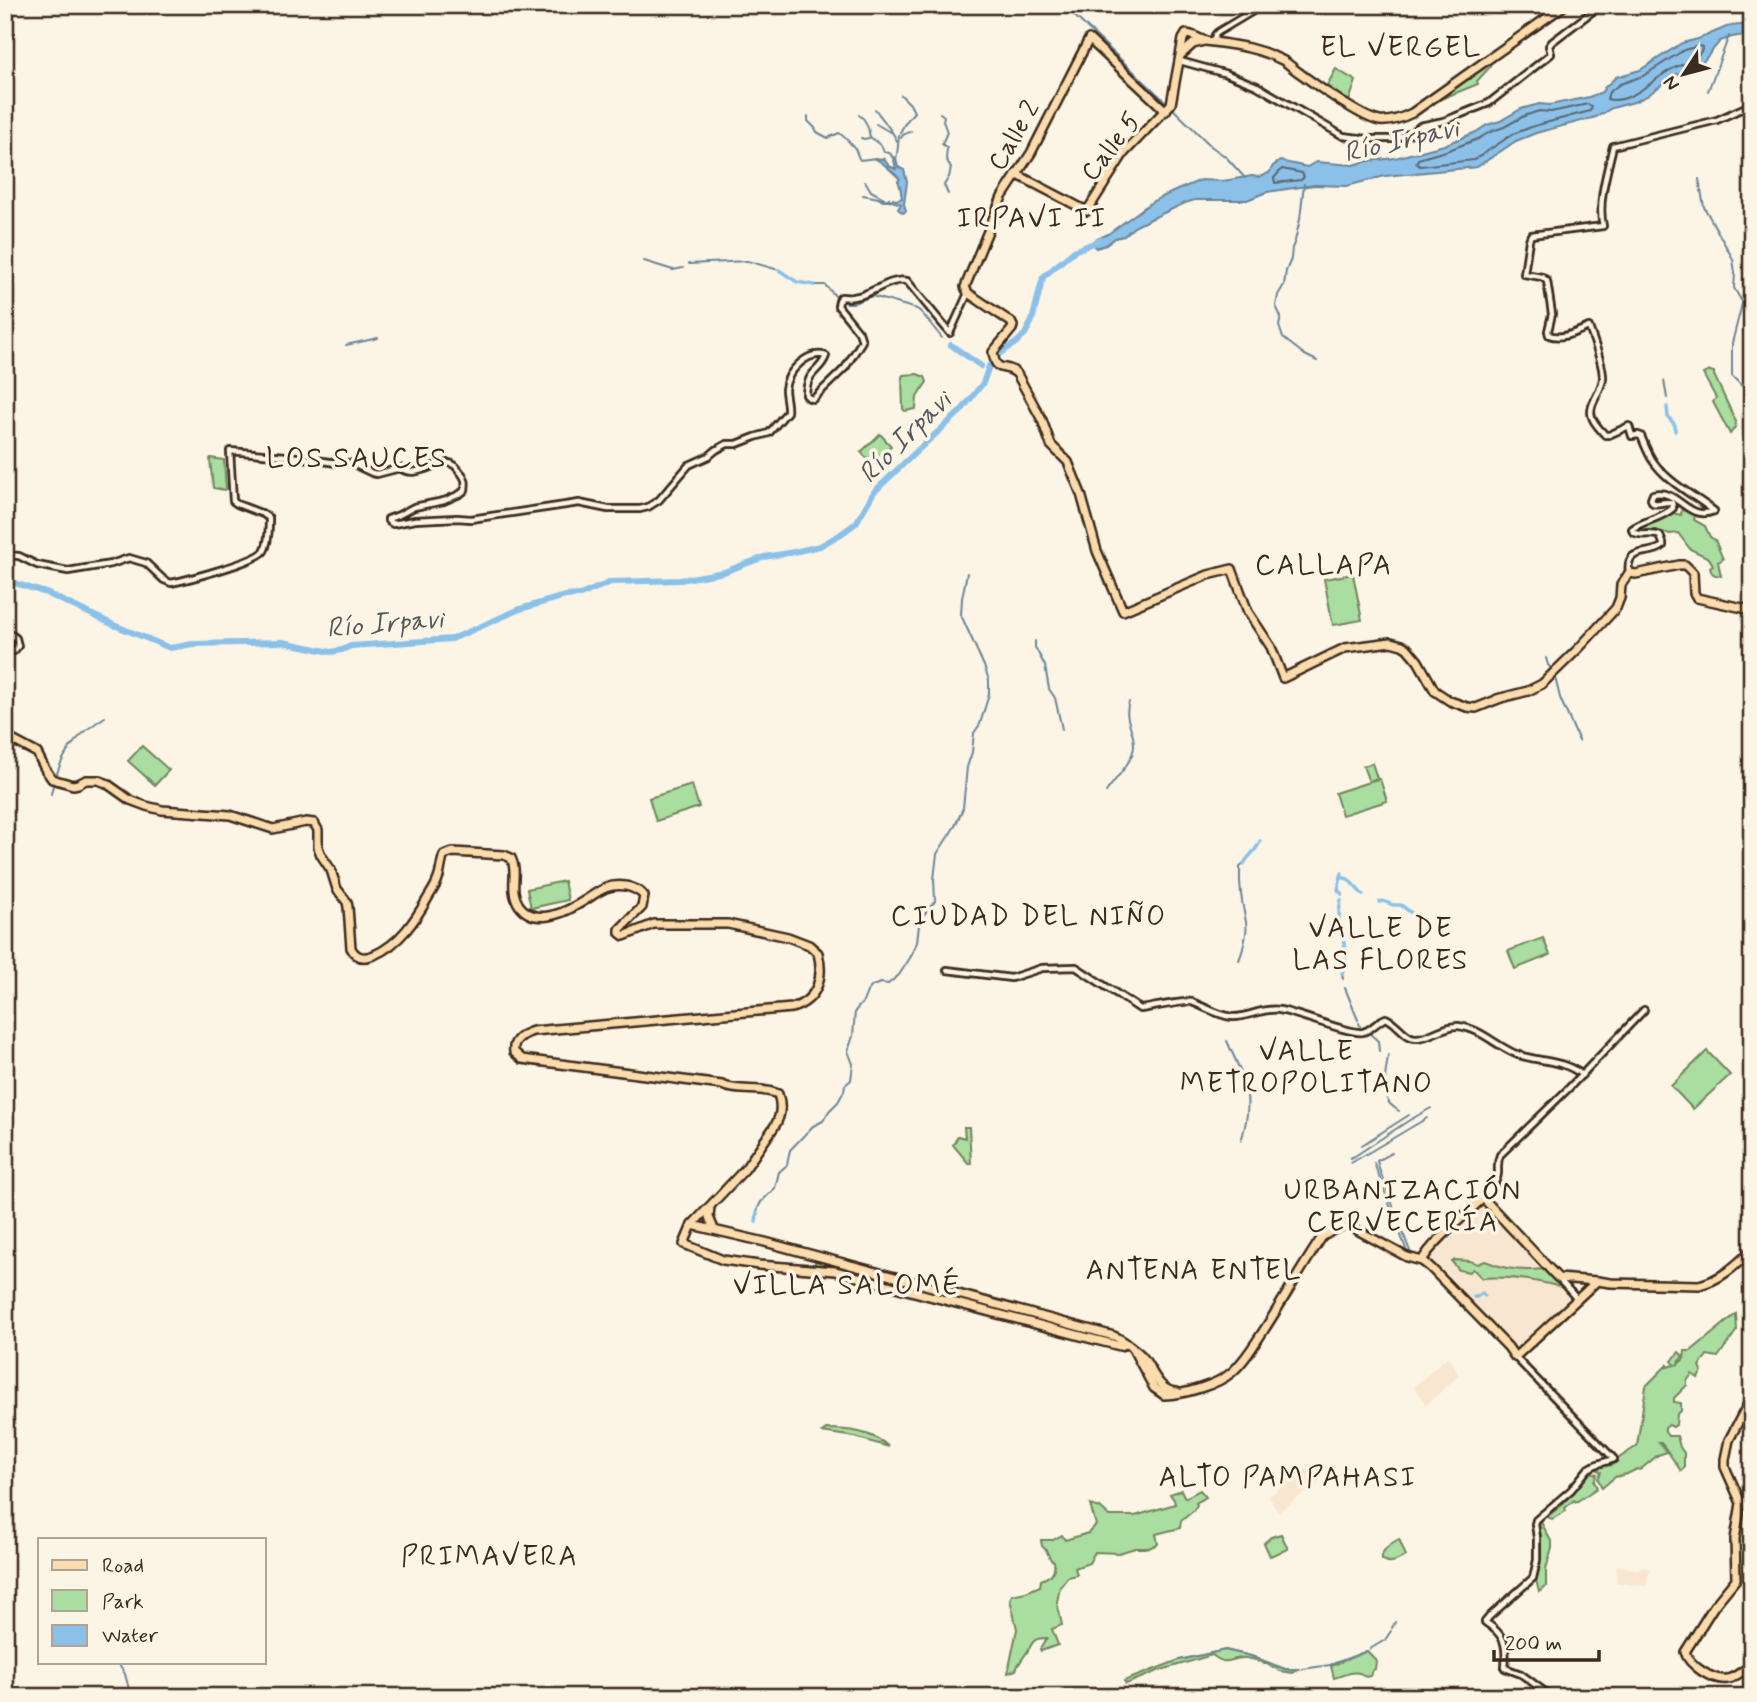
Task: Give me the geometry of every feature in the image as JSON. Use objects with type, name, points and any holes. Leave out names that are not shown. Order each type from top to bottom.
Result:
[{"type":"main road","points":[[1168,108],[1180,58],[1190,42],[1205,40],[1247,46],[1269,54],[1290,65],[1367,117],[1386,121],[1399,118],[1412,113],[1565,5]]},
{"type":"main road","name":"Calle 2","points":[[968,293],[966,285],[1002,197],[1031,153],[1089,39],[1168,108]]},
{"type":"main road","name":"Calle 5","points":[[1016,174],[1087,211],[1124,153],[1168,108]]},
{"type":"main road","points":[[968,293],[1013,326],[993,352],[993,356],[997,366],[1017,374],[1042,420],[1051,445],[1068,462],[1081,494],[1097,551],[1123,611],[1208,575],[1232,569],[1248,612],[1271,647],[1283,678],[1345,648],[1391,642],[1407,648],[1430,681],[1446,695],[1462,703],[1478,704],[1501,698],[1535,688],[1555,673],[1616,608],[1621,585],[1629,573],[1678,565],[1685,565],[1693,573],[1694,593],[1697,598],[1752,610]]},
{"type":"main road","points":[[5,733],[37,753],[45,769],[55,780],[73,785],[98,779],[130,800],[146,806],[162,810],[218,813],[273,829],[306,822],[314,823],[318,830],[321,855],[331,870],[337,889],[347,902],[351,948],[362,957],[383,951],[407,929],[437,883],[444,855],[453,852],[504,855],[511,858],[514,864],[514,895],[526,912],[537,917],[571,909],[599,890],[615,885],[634,888],[644,896],[642,907],[620,929],[624,936],[654,924],[729,924],[789,937],[814,948],[818,953],[821,969],[818,984],[812,997],[799,1006],[533,1031],[515,1041],[513,1047],[516,1055],[522,1059],[778,1094],[780,1114],[774,1127],[745,1169],[692,1224],[684,1244],[731,1262],[835,1271],[1096,1340],[1120,1346],[1127,1344]]},
{"type":"main road","points":[[1597,1280],[1514,1356],[1505,1350],[1429,1270],[1424,1256],[1483,1198],[1558,1278],[1699,1285],[1727,1273],[1752,1250]]},
{"type":"main road","points":[[710,1206],[709,1217],[715,1229]]},
{"type":"main road","points":[[692,1224],[1115,1336],[1134,1351],[1156,1390],[1166,1396],[1198,1389],[1229,1375],[1258,1338],[1322,1237],[1335,1229],[1349,1225],[1407,1257],[1424,1262]]},
{"type":"main road","points":[[1752,1396],[1729,1440],[1725,1459],[1726,1470],[1741,1503],[1736,1530],[1736,1579],[1714,1606],[1685,1654],[1706,1673],[1723,1679],[1734,1677],[1752,1666]]},
{"type":"street","points":[[1214,41],[1218,32],[1263,5]]},
{"type":"street","points":[[1180,58],[1258,86],[1343,136],[1393,139],[1412,133],[1420,126],[1444,121],[1489,103],[1551,54],[1549,46],[1552,42],[1601,5]]},
{"type":"street","points":[[1629,573],[1632,556],[1657,550],[1663,543],[1660,536],[1651,533],[1637,534],[1632,529],[1673,508],[1669,502],[1653,503],[1653,494],[1668,494],[1692,511],[1714,511],[1688,494],[1661,470],[1652,460],[1641,436],[1632,436],[1629,426],[1605,435],[1591,415],[1604,378],[1589,327],[1562,336],[1549,335],[1552,314],[1547,281],[1542,277],[1524,274],[1529,240],[1531,235],[1535,234],[1602,224],[1604,192],[1613,146],[1717,120],[1752,104]]},
{"type":"street","points":[[5,555],[19,556],[37,565],[68,571],[111,564],[129,558],[146,563],[171,583],[240,564],[261,555],[266,548],[268,518],[233,501],[230,451],[351,463],[377,474],[400,468],[412,473],[448,463],[454,465],[466,479],[465,490],[460,495],[414,507],[388,519],[393,524],[415,520],[471,519],[579,503],[608,509],[640,509],[659,500],[690,465],[727,444],[737,444],[769,433],[787,412],[785,386],[797,364],[820,354],[826,356],[825,361],[807,382],[806,395],[813,399],[845,368],[863,341],[838,306],[839,299],[857,296],[900,280],[907,281],[950,333],[968,293]]},
{"type":"street","points":[[5,629],[16,638],[18,646],[14,651],[5,650]]},
{"type":"street","points":[[947,970],[1011,978],[1042,968],[1076,968],[1139,1009],[1191,1001],[1232,1017],[1280,1010],[1357,1032],[1365,1031],[1385,1018],[1393,1021],[1413,1038],[1450,1026],[1468,1028],[1517,1054],[1557,1063],[1581,1075]]},
{"type":"street","points":[[1483,1198],[1497,1177],[1497,1160],[1500,1155],[1644,1010]]},
{"type":"street","points":[[1558,1278],[1578,1299]]},
{"type":"street","points":[[1514,1356],[1614,1459],[1588,1469],[1571,1490],[1538,1519],[1535,1524],[1537,1560],[1534,1578],[1485,1622],[1502,1636],[1505,1668],[1521,1674],[1552,1697]]},
{"type":"shaded area","points":[[1482,1207],[1485,1207],[1572,1297],[1520,1347],[1512,1346],[1430,1261]]},
{"type":"shaded area","points":[[1448,1356],[1459,1375],[1426,1405],[1414,1387]]},
{"type":"shaded area","points":[[1308,1467],[1319,1483],[1278,1512],[1269,1496]]},
{"type":"shaded area","points":[[1617,1565],[1640,1570],[1641,1567],[1650,1569],[1646,1586],[1616,1583]]},
{"type":"green space","points":[[1488,64],[1490,67],[1477,81],[1478,84],[1435,100],[1452,91]]},
{"type":"green space","points":[[1336,69],[1356,81],[1348,102],[1326,87]]},
{"type":"green space","points":[[1714,372],[1736,422],[1730,434],[1713,402],[1716,398],[1703,374]]},
{"type":"green space","points":[[917,374],[925,377],[927,382],[917,397],[916,409],[905,411],[902,377]]},
{"type":"green space","points":[[880,434],[891,446],[872,464],[861,452]]},
{"type":"green space","points":[[211,458],[224,460],[224,490],[213,488]]},
{"type":"green space","points":[[1682,506],[1695,514],[1694,520],[1705,526],[1710,537],[1715,540],[1723,559],[1718,562],[1721,576],[1711,572],[1710,567],[1713,565],[1709,558],[1690,549],[1678,533],[1635,530],[1673,513],[1681,515]]},
{"type":"green space","points":[[1353,574],[1362,620],[1333,625],[1324,579]]},
{"type":"green space","points":[[142,746],[169,770],[155,785],[128,761]]},
{"type":"green space","points":[[1372,763],[1377,778],[1370,781],[1380,779],[1387,801],[1342,815],[1335,793],[1369,782],[1363,766]]},
{"type":"green space","points":[[692,785],[699,807],[656,821],[649,798]]},
{"type":"green space","points":[[564,881],[568,900],[531,908],[527,889]]},
{"type":"green space","points":[[1543,938],[1550,955],[1515,969],[1508,951]]},
{"type":"green space","points":[[1707,1051],[1730,1075],[1693,1109],[1671,1086]]},
{"type":"green space","points":[[964,1127],[969,1127],[969,1164],[953,1145],[958,1136],[965,1138]]},
{"type":"green space","points":[[816,1260],[1119,1342],[845,1269],[814,1266]]},
{"type":"green space","points":[[1455,1260],[1478,1264],[1485,1261],[1521,1270],[1543,1269],[1561,1287],[1522,1279],[1482,1278],[1473,1269],[1469,1272],[1459,1270],[1452,1262]]},
{"type":"green space","points":[[1736,1314],[1737,1330],[1718,1357],[1707,1355],[1700,1366],[1702,1371],[1698,1378],[1692,1374],[1687,1385],[1674,1398],[1674,1402],[1681,1403],[1681,1411],[1677,1414],[1676,1425],[1669,1425],[1665,1432],[1668,1436],[1677,1436],[1684,1453],[1684,1468],[1681,1471],[1661,1442],[1659,1442],[1667,1452],[1658,1455],[1640,1470],[1615,1477],[1602,1488],[1598,1479],[1601,1472],[1596,1469],[1612,1465],[1637,1446],[1646,1386],[1668,1364],[1667,1367],[1675,1365],[1672,1361],[1679,1352],[1683,1356],[1677,1365],[1684,1359],[1685,1351],[1691,1351]]},
{"type":"green space","points":[[826,1429],[867,1434],[889,1447],[855,1437],[822,1432]]},
{"type":"green space","points":[[1590,1472],[1597,1474],[1594,1481],[1597,1488],[1576,1502],[1574,1500],[1565,1508],[1566,1511],[1552,1519],[1547,1517],[1562,1505]]},
{"type":"green space","points":[[1181,1490],[1185,1498],[1200,1490],[1206,1497],[1196,1503],[1193,1511],[1181,1521],[1180,1528],[1156,1534],[1158,1544],[1119,1553],[1095,1552],[1089,1563],[1075,1568],[1077,1575],[1068,1577],[1060,1587],[1057,1602],[1062,1625],[1052,1629],[1058,1645],[1041,1651],[1047,1638],[1035,1640],[1016,1670],[1008,1673],[1017,1629],[1010,1599],[1012,1595],[1040,1586],[1041,1580],[1050,1575],[1054,1568],[1054,1561],[1042,1546],[1041,1540],[1053,1540],[1062,1535],[1065,1540],[1088,1533],[1096,1525],[1090,1505],[1100,1508],[1109,1516],[1135,1516],[1175,1504],[1170,1494]]},
{"type":"green space","points":[[1541,1522],[1552,1548],[1546,1569],[1546,1586],[1539,1592],[1536,1580],[1540,1566]]},
{"type":"green space","points":[[1281,1534],[1288,1549],[1270,1556],[1264,1543]]},
{"type":"green space","points":[[1399,1539],[1406,1556],[1391,1562],[1382,1559],[1385,1550]]},
{"type":"green space","points":[[1225,1650],[1296,1671],[1280,1671],[1261,1661],[1246,1658],[1222,1661],[1212,1655],[1126,1684],[1124,1681],[1179,1660]]},
{"type":"green space","points":[[1367,1651],[1376,1660],[1375,1669],[1370,1676],[1355,1673],[1334,1678],[1331,1666]]},
{"type":"water","name":"Río Irpavi","points":[[1752,24],[1752,34],[1720,41],[1701,64],[1675,75],[1647,96],[1612,108],[1596,117],[1516,141],[1477,167],[1385,176],[1347,186],[1314,185],[1267,192],[1247,200],[1195,200],[1134,227],[1124,236],[1115,238],[1106,245],[1096,248],[1093,241],[1108,234],[1153,201],[1201,180],[1223,181],[1259,177],[1269,173],[1280,161],[1307,167],[1316,162],[1353,165],[1395,158],[1444,145],[1521,109],[1589,97],[1602,92],[1616,77],[1640,70],[1682,43],[1729,26]]},
{"type":"water","points":[[890,153],[896,158],[898,167],[904,170],[907,182],[904,204],[906,211],[903,213],[898,209],[901,204],[888,200],[902,198],[898,181],[900,179],[874,158],[884,159],[889,166],[896,169]]},
{"type":"waterway","points":[[1063,5],[1167,103]]},
{"type":"waterway","points":[[1708,91],[1729,36]]},
{"type":"waterway","points":[[896,159],[900,133],[914,112],[901,95]]},
{"type":"waterway","points":[[1171,107],[1245,178]]},
{"type":"waterway","points":[[875,109],[897,141]]},
{"type":"waterway","points":[[940,113],[944,116],[947,132],[942,144],[947,148],[946,159],[951,168],[944,185],[948,194]]},
{"type":"waterway","points":[[859,115],[865,122],[870,137],[881,145],[884,152],[889,153]]},
{"type":"waterway","points":[[808,116],[808,121],[817,132],[828,138],[839,133],[843,136],[854,147],[860,160],[876,158]]},
{"type":"waterway","points":[[876,124],[890,132]]},
{"type":"waterway","points":[[901,138],[911,131]]},
{"type":"waterway","points":[[861,138],[869,138]]},
{"type":"waterway","points":[[1699,179],[1704,207],[1733,259],[1734,288],[1752,319]]},
{"type":"waterway","points":[[865,181],[871,191],[884,198]]},
{"type":"waterway","points":[[1304,184],[1291,259],[1276,306],[1281,317],[1279,326],[1283,338],[1317,361]]},
{"type":"waterway","points":[[863,195],[879,198]]},
{"type":"waterway","name":"Río Irpavi","points":[[5,580],[46,593],[170,648],[193,644],[283,642],[331,652],[351,646],[452,639],[520,609],[565,596],[580,595],[611,582],[680,580],[724,572],[764,557],[820,546],[856,523],[874,492],[961,411],[983,383],[989,366],[999,354],[1025,334],[1032,321],[1043,277],[1074,251],[1101,240]]},
{"type":"waterway","points":[[644,261],[673,270],[683,268]]},
{"type":"waterway","points":[[689,264],[747,261],[779,270]]},
{"type":"waterway","points":[[779,270],[797,282],[814,285]]},
{"type":"waterway","points":[[814,285],[825,285],[846,303],[872,296],[917,309],[942,338]]},
{"type":"waterway","points":[[1742,304],[1732,343],[1732,376],[1743,387],[1746,395],[1752,398]]},
{"type":"waterway","points":[[346,345],[378,338]]},
{"type":"waterway","points":[[951,345],[981,366]]},
{"type":"waterway","points":[[1664,381],[1667,398]]},
{"type":"waterway","points":[[1667,407],[1668,417],[1675,425],[1675,431]]},
{"type":"waterway","points":[[757,1213],[761,1202],[775,1188],[779,1172],[787,1165],[790,1150],[813,1126],[823,1121],[838,1102],[845,1085],[851,1080],[853,1064],[848,1051],[853,1036],[855,1011],[872,986],[888,984],[899,975],[917,942],[922,917],[935,901],[937,854],[963,808],[974,733],[980,724],[989,694],[989,680],[961,615],[967,573]]},
{"type":"waterway","points":[[1035,641],[1035,647],[1045,666],[1049,689],[1055,698],[1062,729]]},
{"type":"waterway","points":[[1546,658],[1552,669]]},
{"type":"waterway","points":[[1555,677],[1560,698],[1579,741]]},
{"type":"waterway","points":[[1106,792],[1128,763],[1133,751],[1134,739],[1127,713],[1129,702]]},
{"type":"waterway","points":[[56,776],[64,757],[75,742],[105,717]]},
{"type":"waterway","points":[[51,794],[54,781]]},
{"type":"waterway","points":[[1244,864],[1260,841]]},
{"type":"waterway","points":[[1239,960],[1246,930],[1240,881],[1240,867],[1244,864]]},
{"type":"waterway","points":[[1342,873],[1338,890],[1342,894]]},
{"type":"waterway","points":[[1341,877],[1348,879],[1363,895]]},
{"type":"waterway","points":[[1341,900],[1339,917],[1345,952],[1342,973]]},
{"type":"waterway","points":[[1380,902],[1401,905],[1423,922]]},
{"type":"waterway","points":[[1342,973],[1343,979]]},
{"type":"waterway","points":[[1345,988],[1358,1020]]},
{"type":"waterway","points":[[1369,1033],[1378,1041],[1379,1051]]},
{"type":"waterway","points":[[1227,1041],[1246,1090],[1247,1112],[1241,1141]]},
{"type":"waterway","points":[[1388,1055],[1385,1093],[1390,1104],[1399,1111]]},
{"type":"waterway","points":[[1350,1158],[1431,1108]]},
{"type":"waterway","points":[[1362,1145],[1409,1115]]},
{"type":"waterway","points":[[1351,1163],[1427,1118]]},
{"type":"waterway","points":[[1378,1164],[1377,1161],[1392,1153]]},
{"type":"waterway","points":[[1374,1163],[1406,1249]]},
{"type":"waterway","points":[[1378,1166],[1411,1254]]},
{"type":"waterway","points":[[756,1222],[757,1213]]},
{"type":"waterway","points":[[1474,1297],[1482,1293],[1485,1296]]},
{"type":"waterway","points":[[1392,1628],[1395,1622]]},
{"type":"waterway","points":[[1370,1649],[1385,1640],[1391,1631]]},
{"type":"waterway","points":[[1180,1660],[1225,1650],[1251,1656],[1285,1669],[1300,1669]]},
{"type":"waterway","points":[[1303,1669],[1330,1665],[1367,1651]]},
{"type":"waterway","points":[[118,1664],[125,1674],[131,1697]]},
{"type":"district","name":"EL VERGEL","points":[[1401,46]]},
{"type":"district","name":"IRPAVI II","points":[[1032,217]]},
{"type":"district","name":"LOS SAUCES","points":[[357,457]]},
{"type":"district","name":"CALLAPA","points":[[1324,564]]},
{"type":"district","name":"CIUDAD DEL NIÑO","points":[[1029,915]]},
{"type":"district","name":"VALLE DE LAS FLORES","points":[[1381,943]]},
{"type":"district","name":"VALLE METROPOLITANO","points":[[1307,1066]]},
{"type":"district","name":"URBANIZACIÓN CERVECERÍA","points":[[1403,1205]]},
{"type":"district","name":"ANTENA ENTEL","points":[[1194,1269]]},
{"type":"district","name":"VILLA SALOMÉ","points":[[847,1284]]},
{"type":"district","name":"ALTO PAMPAHASI","points":[[1288,1476]]},
{"type":"district","name":"PRIMAVERA","points":[[490,1555]]}]
